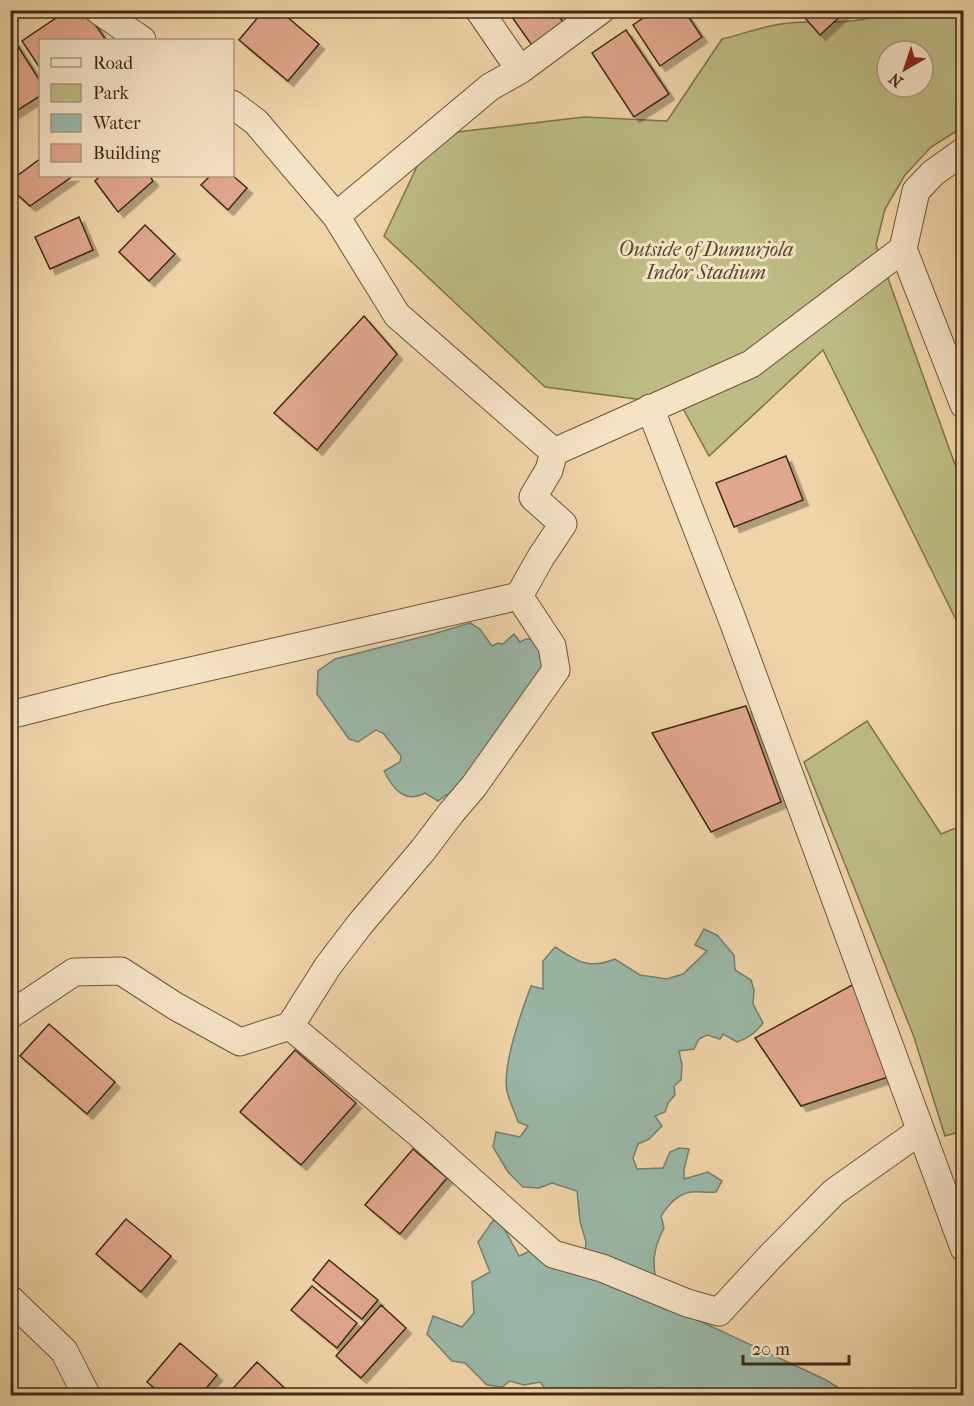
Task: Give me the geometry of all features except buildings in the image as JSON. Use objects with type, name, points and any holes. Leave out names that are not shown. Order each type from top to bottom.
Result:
[{"type":"street","points":[[98,10],[141,39]]},
{"type":"street","points":[[479,10],[520,70]]},
{"type":"street","points":[[336,216],[490,87],[520,70],[601,10]]},
{"type":"street","points":[[234,106],[256,122],[336,216],[397,315],[554,452]]},
{"type":"street","points":[[963,150],[933,172],[916,191],[903,249],[963,405]]},
{"type":"street","points":[[10,715],[112,688],[519,596],[562,524],[533,497],[549,470],[554,452],[751,364],[903,249]]},
{"type":"street","points":[[650,408],[735,627],[963,1248]]},
{"type":"street","points":[[10,1015],[74,972],[121,970],[175,1006],[240,1042],[290,1026],[328,966],[367,915],[474,786],[556,670],[552,646],[519,596]]},
{"type":"street","points":[[290,1026],[419,1134],[553,1254],[602,1268],[687,1303],[719,1312],[834,1192],[920,1131]]},
{"type":"street","points":[[10,1299],[64,1351],[87,1395]]},
{"type":"green space","name":"Outside of Dumurjola Indor Stadium","points":[[887,11],[963,11],[963,127],[931,147],[905,175],[885,209],[876,245],[963,487],[963,634],[823,350],[709,456],[681,405],[545,387],[384,236],[432,135],[584,117],[667,121],[722,39],[782,24],[864,19]]},
{"type":"green space","points":[[867,721],[941,834],[963,825],[963,1131],[945,1136],[914,1037],[804,762]]},
{"type":"water","points":[[470,623],[480,629],[492,646],[498,643],[503,644],[514,634],[520,642],[526,639],[539,639],[543,654],[541,674],[453,796],[446,795],[438,801],[425,793],[418,796],[406,796],[391,784],[384,771],[400,762],[401,756],[383,733],[376,730],[358,742],[349,739],[317,694],[318,671],[335,659]]},
{"type":"water","points":[[704,929],[717,935],[734,955],[735,970],[751,980],[754,990],[753,1004],[763,1023],[752,1035],[737,1042],[723,1034],[720,1039],[707,1035],[699,1039],[694,1049],[679,1051],[682,1065],[681,1080],[674,1086],[675,1095],[668,1103],[665,1112],[655,1116],[662,1126],[649,1139],[638,1144],[633,1158],[637,1169],[663,1168],[670,1152],[679,1148],[689,1149],[684,1179],[708,1172],[722,1181],[716,1192],[691,1192],[681,1195],[661,1216],[664,1228],[654,1256],[659,1302],[826,1380],[850,1395],[550,1395],[540,1382],[524,1385],[510,1381],[502,1387],[487,1385],[465,1363],[452,1361],[427,1334],[433,1316],[462,1327],[474,1313],[472,1282],[490,1272],[478,1242],[497,1215],[519,1256],[528,1252],[532,1243],[583,1268],[586,1242],[580,1221],[577,1191],[552,1183],[539,1188],[523,1187],[508,1172],[493,1147],[496,1132],[520,1137],[528,1126],[518,1122],[508,1095],[506,1080],[510,1053],[531,986],[543,989],[543,961],[555,947],[590,964],[615,959],[640,975],[667,979],[683,974],[707,951],[695,945]]}]
